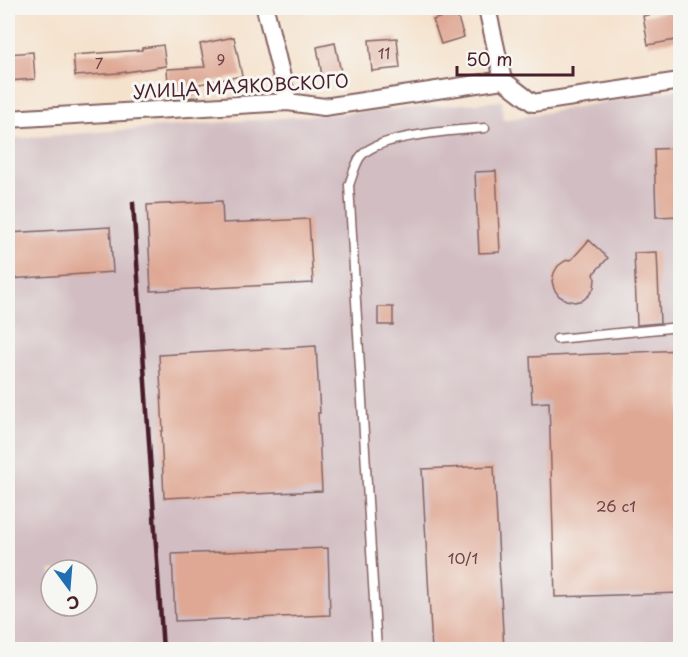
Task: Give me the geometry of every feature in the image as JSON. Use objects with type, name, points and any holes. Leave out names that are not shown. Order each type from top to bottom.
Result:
[{"type":"street","points":[[266,8],[288,102]]},
{"type":"street","points":[[487,8],[503,80],[533,103],[681,81]]},
{"type":"street","name":"УЛИЦА МАЯКОВСКОГО","points":[[8,119],[288,102],[324,107],[503,80]]},
{"type":"lane","points":[[376,650],[349,185],[361,155],[376,145],[447,131],[485,128]]},
{"type":"lane","points":[[557,339],[681,327]]},
{"type":"shaded area","points":[[680,89],[680,649],[8,650],[8,139],[502,101],[503,120]]},
{"type":"building","points":[[679,9],[681,39],[648,45],[643,16]]},
{"type":"building","points":[[456,12],[464,37],[441,44],[433,20]]},
{"type":"building","points":[[234,37],[242,76],[199,84],[199,97],[169,98],[167,69],[205,67],[200,44]]},
{"type":"building","points":[[397,38],[400,68],[372,71],[369,40]]},
{"type":"building","points":[[335,43],[341,72],[322,76],[317,47]]},
{"type":"building","points":[[163,45],[166,66],[119,73],[75,76],[73,55],[142,50],[142,48]]},
{"type":"building","points":[[33,52],[35,79],[8,81],[8,54]]},
{"type":"building","points":[[681,148],[681,216],[656,217],[654,149]]},
{"type":"building","points":[[496,171],[500,252],[479,253],[475,172]]},
{"type":"building","points":[[222,201],[223,223],[309,219],[313,283],[151,291],[147,205]]},
{"type":"building","points":[[110,227],[113,272],[9,279],[8,233]]},
{"type":"building","points":[[589,240],[608,258],[594,273],[594,288],[589,295],[575,302],[566,300],[554,289],[552,281],[554,273],[558,266],[572,259]]},
{"type":"building","points":[[657,252],[660,323],[637,325],[634,253]]},
{"type":"building","points":[[378,307],[393,307],[393,325],[378,325]]},
{"type":"building","points":[[316,346],[322,491],[164,498],[159,355]]},
{"type":"building","points":[[681,350],[681,593],[555,597],[549,402],[532,403],[530,357]]},
{"type":"building","points":[[494,466],[504,650],[432,650],[422,469]]},
{"type":"building","points":[[328,548],[330,615],[175,621],[172,554]]},
{"type":"railway","points":[[133,203],[163,650]]}]
